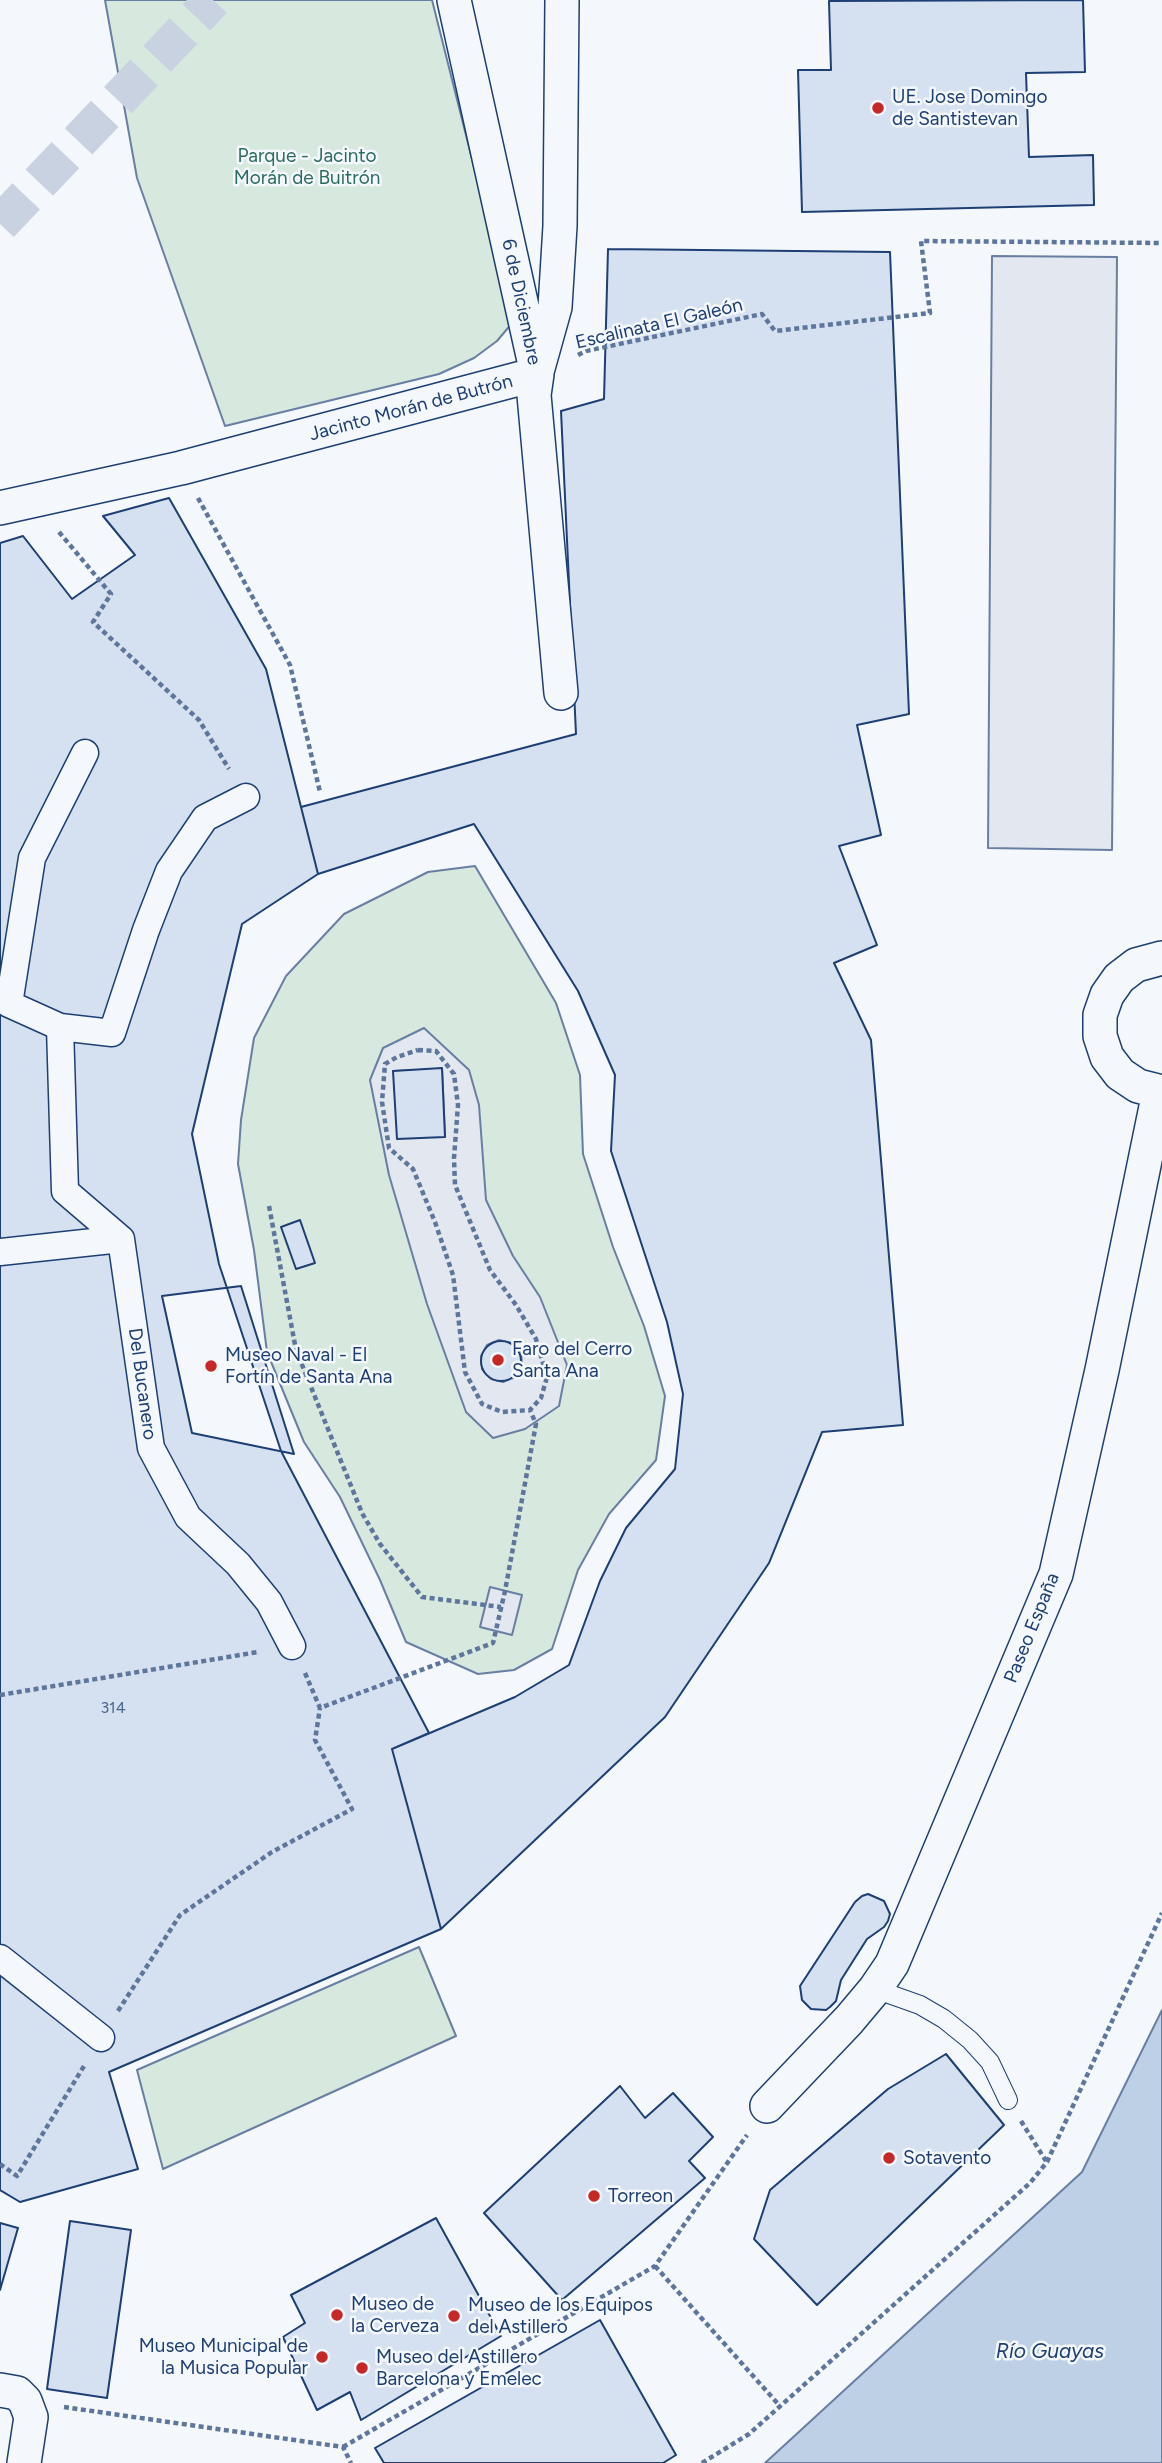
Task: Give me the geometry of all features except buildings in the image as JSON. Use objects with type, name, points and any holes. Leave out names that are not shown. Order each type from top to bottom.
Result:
[{"type":"street","name":"6 de Diciembre","points":[[454,0],[537,374],[534,395],[561,693]]},
{"type":"street","name":"Jacinto Morán de Butrón","points":[[0,508],[181,468],[537,374],[555,307],[559,226],[562,0]]},
{"type":"street","points":[[85,753],[32,858],[9,1004],[60,1027],[112,1033],[146,930],[169,871],[205,818],[246,797]]},
{"type":"street","points":[[1160,1092],[1138,1086],[1120,1074],[1107,1056],[1100,1036],[1100,1015],[1107,995],[1119,978],[1136,965],[1162,958]]},
{"type":"street","points":[[60,1027],[65,1191],[121,1240]]},
{"type":"street","name":"Paseo España","points":[[767,2106],[876,1989],[892,1964],[1055,1574],[1102,1370],[1160,1092]]},
{"type":"street","points":[[0,1252],[121,1240]]},
{"type":"street","name":"Del Bucanero","points":[[121,1240],[151,1448],[188,1517],[238,1564],[269,1602],[292,1646]]},
{"type":"street","points":[[0,1958],[101,2038]]},
{"type":"street","points":[[13,2396],[31,2417],[24,2463]]},
{"type":"lane","points":[[876,1989],[920,2005],[970,2040],[990,2062],[1008,2100]]},
{"type":"path","name":"Escalinata El Galeón","points":[[537,374],[586,351],[762,314],[775,331],[930,313],[921,241],[1162,243]]},
{"type":"path","points":[[181,468],[290,665],[320,792]]},
{"type":"path","points":[[33,501],[111,594],[93,622],[199,720],[246,797]]},
{"type":"path","points":[[418,1051],[436,1051],[454,1073],[458,1105],[455,1185],[472,1232],[490,1269],[516,1304],[536,1339],[547,1377],[541,1398],[530,1410],[502,1412],[482,1404],[465,1372],[453,1275],[413,1169],[389,1148],[382,1102],[385,1064],[397,1057],[418,1051]]},
{"type":"path","points":[[269,1206],[296,1350],[362,1513],[380,1544],[422,1597],[501,1606]]},
{"type":"path","points":[[320,1708],[493,1643],[536,1424],[530,1410]]},
{"type":"path","points":[[0,1695],[292,1646],[320,1708],[315,1740],[352,1809],[272,1852],[180,1915],[17,2176],[0,2164]]},
{"type":"path","points":[[702,2463],[749,2434],[1030,2183],[1047,2162],[1162,1913]]},
{"type":"path","points":[[1008,2100],[1047,2162]]},
{"type":"path","points":[[13,2396],[343,2447],[655,2266],[767,2106]]},
{"type":"path","points":[[655,2266],[779,2405]]},
{"type":"path","points":[[343,2447],[351,2463]]},
{"type":"green space","name":"Parque - Jacinto Morán de Buitrón","points":[[105,0],[432,0],[513,322],[497,341],[474,358],[439,374],[225,426],[137,178]]},
{"type":"green space","points":[[475,866],[556,1003],[580,1075],[583,1154],[613,1247],[644,1326],[665,1396],[656,1460],[609,1514],[578,1570],[552,1649],[514,1670],[478,1674],[406,1642],[340,1497],[304,1442],[267,1352],[254,1250],[238,1164],[241,1120],[254,1038],[286,976],[344,914],[428,872]]},
{"type":"green space","points":[[419,1947],[456,2036],[163,2169],[137,2070]]},
{"type":"shaded area","points":[[992,256],[1117,257],[1112,850],[988,848]]},
{"type":"shaded area","points":[[424,1028],[469,1070],[479,1105],[486,1200],[513,1256],[540,1297],[567,1365],[559,1406],[525,1429],[493,1438],[466,1412],[427,1304],[389,1175],[370,1080],[383,1048]],"holes":[[[442,1069],[445,1136],[445,1137],[393,1071]],[[499,1340],[512,1343],[521,1352],[522,1365],[515,1377],[503,1382],[491,1379],[482,1369],[481,1356],[487,1345]]]},
{"type":"shaded area","points":[[490,1587],[522,1595],[512,1635],[480,1627]]},
{"type":"water","name":"Río Guayas","points":[[1162,2010],[1162,2463],[765,2463],[1082,2172]]},
{"type":"tunnel","points":[[0,224],[213,0]]},
{"type":"place","name":"UE. Jose Domingo de Santistevan","points":[[878,108]]},
{"type":"place","name":"Faro del Cerro Santa Ana","points":[[498,1360]]},
{"type":"place","name":"Museo Naval - El Fortín de Santa Ana","points":[[211,1366]]},
{"type":"place","name":"Sotavento","points":[[889,2158]]},
{"type":"place","name":"Torreon","points":[[594,2196]]},
{"type":"place","name":"Museo de la Cerveza","points":[[337,2315]]},
{"type":"place","name":"Museo de los Equipos del Astillero","points":[[454,2316]]},
{"type":"place","name":"Museo Municipal de la Musica Popular","points":[[322,2357]]},
{"type":"place","name":"Museo del Astillero Barcelona y Emelec","points":[[362,2368]]}]
